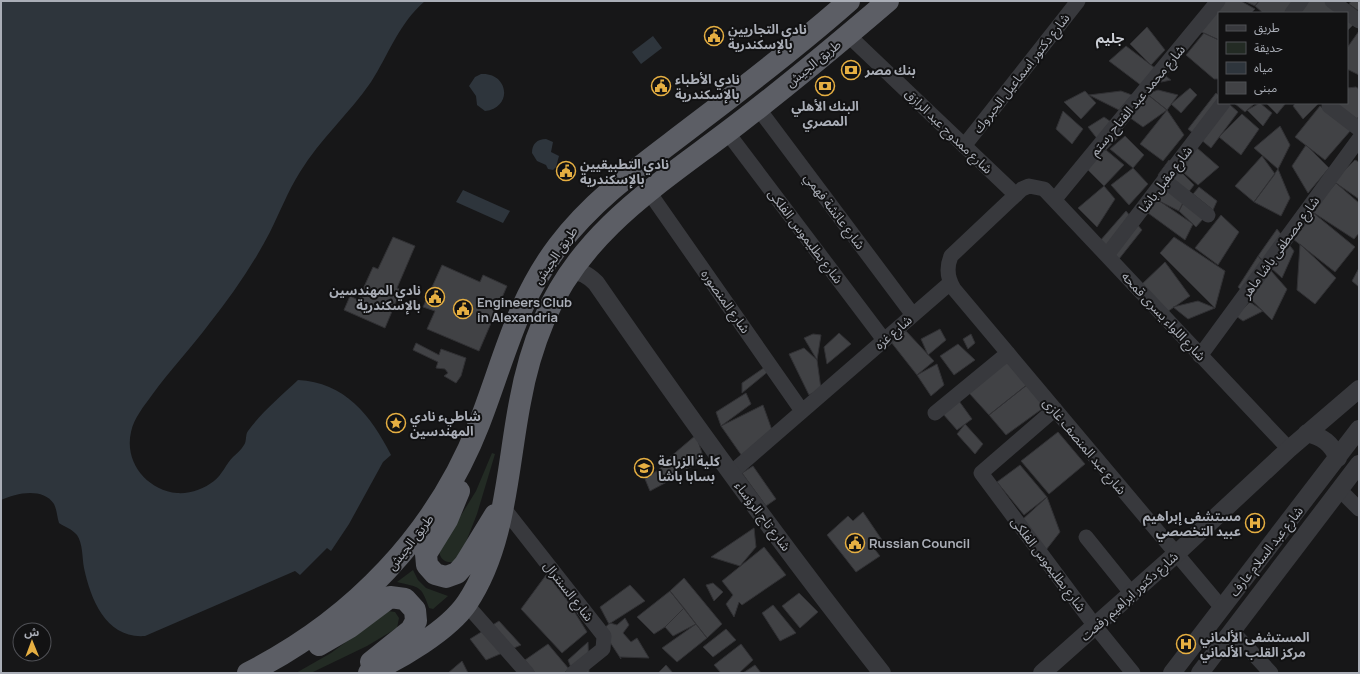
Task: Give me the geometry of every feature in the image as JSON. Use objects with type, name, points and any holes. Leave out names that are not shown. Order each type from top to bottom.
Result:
[{"type":"highway","name":"طريق الجيش","points":[[248,673],[268,663],[334,620],[380,578],[421,530],[439,504],[467,454],[516,318],[542,270],[574,226],[613,188],[759,75],[849,1]]},
{"type":"highway","name":"طريق الجيش","points":[[369,673],[405,654],[448,623],[466,604],[483,573],[495,540],[526,373],[544,320],[570,271],[602,232],[621,214],[758,108],[888,1]]},
{"type":"highway","points":[[467,454],[462,482],[453,508],[426,554],[427,565],[430,570],[435,574],[446,577],[457,573],[502,506]]},
{"type":"highway","points":[[268,663],[302,652],[335,637],[390,598],[405,599],[416,610],[414,626],[411,630],[383,651],[361,673]]},
{"type":"street","name":"شارع دكتور اسماعيل الحبروك","points":[[964,146],[1078,1]]},
{"type":"street","points":[[1293,12],[1301,1]]},
{"type":"street","points":[[1332,1],[1347,12]]},
{"type":"street","name":"شارع محمد عبد الفتاح رستم","points":[[1055,199],[1216,10]]},
{"type":"street","points":[[1348,13],[1359,21]]},
{"type":"street","name":"شارع ممدوح عبد الرازق","points":[[848,35],[1016,195]]},
{"type":"street","name":"شارع مقبل باشا","points":[[1107,255],[1222,104]]},
{"type":"street","points":[[1329,106],[1359,129]]},
{"type":"street","name":"شارع عائشة فهمي","points":[[758,108],[913,315]]},
{"type":"street","name":"شارع بطليموس الفلكى","points":[[727,132],[884,340]]},
{"type":"street","name":"شارع مصطفى باشا ماهر","points":[[1200,356],[1359,138]]},
{"type":"street","points":[[1164,180],[1208,215]]},
{"type":"street","name":"شارع اللواء يسرى قمحه","points":[[1016,195],[1022,189],[1037,186],[1044,189],[1055,199],[1200,356],[1289,449]]},
{"type":"street","name":"شارع المنصوره","points":[[649,192],[802,411]]},
{"type":"street","points":[[950,283],[948,269],[951,256],[1016,195]]},
{"type":"street","name":"شارع تاج الرؤساء","points":[[570,271],[579,271],[589,276],[596,283],[679,403],[823,598],[882,673]]},
{"type":"street","name":"شارع غزه","points":[[731,473],[950,283]]},
{"type":"street","name":"شارع عبد المنصف غازى","points":[[950,283],[1222,608]]},
{"type":"street","points":[[935,413],[1008,353]]},
{"type":"street","name":"شارع دكتور ابراهيم رفعت","points":[[1042,673],[1132,594],[1289,449],[1359,389]]},
{"type":"street","name":"شارع بطليموس الفلكى","points":[[1055,409],[981,473],[1095,626],[1133,673]]},
{"type":"street","name":"شارع عبد السلام عارف","points":[[1172,673],[1359,429]]},
{"type":"street","points":[[1307,433],[1318,435],[1326,441],[1333,448],[1338,458]]},
{"type":"street","name":"شارع عبد السلام عارف","points":[[1200,673],[1359,464]]},
{"type":"street","points":[[1340,490],[1359,509]]},
{"type":"street","name":"شارع السنترال","points":[[502,506],[604,636],[605,640],[603,649],[573,673]]},
{"type":"street","points":[[1086,537],[1132,594]]},
{"type":"street","points":[[466,604],[527,673]]},
{"type":"street","points":[[1232,631],[1270,673]]},
{"type":"green space","points":[[492,453],[495,454],[477,514],[460,557],[453,562],[445,561],[440,556],[439,551],[476,491]]},
{"type":"green space","points":[[413,570],[418,580],[426,588],[448,596],[433,609],[429,608],[424,595],[418,588],[397,582]]},
{"type":"green space","points":[[388,611],[395,612],[399,618],[397,628],[367,646],[311,673],[296,673],[331,653]]},
{"type":"water","points":[[1,1],[425,1],[401,29],[371,82],[325,137],[308,160],[292,187],[257,256],[242,280],[140,412],[132,427],[130,443],[131,454],[135,464],[140,473],[147,480],[166,491],[187,493],[197,490],[217,479],[243,447],[247,433],[253,424],[298,380],[314,382],[329,387],[354,403],[365,414],[383,440],[391,455],[383,462],[349,524],[331,551],[327,548],[300,575],[295,571],[145,636],[132,635],[120,631],[111,625],[103,616],[96,605],[87,581],[79,539],[73,531],[59,523],[55,506],[49,499],[43,495],[29,493],[14,495],[1,500]]},
{"type":"water","points":[[653,36],[662,48],[641,64],[632,52]]},
{"type":"water","points":[[481,74],[490,75],[497,78],[502,84],[504,90],[504,97],[500,103],[494,108],[485,111],[477,105],[476,96],[469,86],[475,77]]},
{"type":"water","points":[[546,139],[553,142],[551,152],[559,156],[556,167],[553,170],[548,169],[546,165],[537,161],[532,153],[533,147],[536,143],[540,140]]},
{"type":"water","points":[[463,190],[510,211],[503,223],[456,202]]},
{"type":"building","points":[[1223,1],[1241,1],[1255,9],[1252,12],[1218,12],[1218,40],[1197,30]]},
{"type":"building","points":[[1244,1],[1259,1],[1255,6]]},
{"type":"building","points":[[1259,1],[1291,1],[1292,4],[1287,12],[1262,12],[1255,6]]},
{"type":"building","points":[[1309,1],[1325,1],[1339,12],[1300,12]]},
{"type":"building","points":[[1351,1],[1359,1],[1359,11],[1349,4]]},
{"type":"building","points":[[1348,19],[1354,24],[1348,30]]},
{"type":"building","points":[[1147,27],[1165,50],[1151,65],[1130,44]]},
{"type":"building","points":[[1359,31],[1359,75],[1348,70],[1348,47]]},
{"type":"building","points":[[1204,33],[1218,40],[1218,79],[1214,79],[1186,55]]},
{"type":"building","points":[[1126,46],[1171,80],[1142,86],[1109,61]]},
{"type":"building","points":[[1356,87],[1359,89],[1359,116],[1357,119],[1335,104],[1348,104],[1348,88]]},
{"type":"building","points":[[1190,88],[1197,95],[1181,113],[1171,104]]},
{"type":"building","points":[[1158,90],[1178,95],[1167,110],[1147,94]]},
{"type":"building","points":[[1085,91],[1096,103],[1081,119],[1064,102]]},
{"type":"building","points":[[1121,91],[1132,95],[1119,110],[1089,95]]},
{"type":"building","points":[[1216,93],[1218,95],[1218,104],[1229,104],[1238,112],[1211,148],[1188,129]]},
{"type":"building","points":[[1147,94],[1167,110],[1143,127],[1119,110]]},
{"type":"building","points":[[1235,104],[1254,104],[1245,112]]},
{"type":"building","points":[[1261,104],[1272,113],[1263,126],[1247,110]]},
{"type":"building","points":[[1267,104],[1285,104],[1277,114]]},
{"type":"building","points":[[1295,104],[1318,104],[1303,119],[1293,106]]},
{"type":"building","points":[[1320,106],[1351,130],[1325,160],[1295,137]]},
{"type":"building","points":[[1167,110],[1184,135],[1163,161],[1140,144]]},
{"type":"building","points":[[1063,111],[1083,129],[1072,144],[1056,129]]},
{"type":"building","points":[[1242,114],[1259,129],[1241,155],[1219,137]]},
{"type":"building","points":[[1104,117],[1124,131],[1106,150],[1088,127]]},
{"type":"building","points":[[1280,126],[1290,145],[1278,169],[1254,148]]},
{"type":"building","points":[[1125,136],[1144,155],[1133,168],[1110,149]]},
{"type":"building","points":[[1306,145],[1329,168],[1308,193],[1292,166]]},
{"type":"building","points":[[1196,147],[1219,167],[1198,185],[1178,168]]},
{"type":"building","points":[[1106,150],[1124,165],[1104,186],[1079,161]]},
{"type":"building","points":[[1262,156],[1275,174],[1254,202],[1235,186]]},
{"type":"building","points":[[1169,160],[1194,185],[1188,193],[1158,175]]},
{"type":"building","points":[[1355,160],[1359,162],[1359,199],[1333,181]]},
{"type":"building","points":[[1133,168],[1148,184],[1129,205],[1111,185]]},
{"type":"building","points":[[1278,169],[1290,198],[1281,216],[1254,202]]},
{"type":"building","points":[[1336,183],[1359,203],[1359,233],[1354,239],[1311,211]]},
{"type":"building","points":[[1104,186],[1115,199],[1097,227],[1078,208]]},
{"type":"building","points":[[1163,186],[1184,201],[1179,211],[1157,200]]},
{"type":"building","points":[[1199,187],[1217,201],[1213,210],[1193,194]]},
{"type":"building","points":[[1155,198],[1193,224],[1185,240],[1148,213]]},
{"type":"building","points":[[1184,201],[1203,219],[1196,227],[1179,211]]},
{"type":"building","points":[[1126,211],[1142,230],[1119,259],[1099,242]]},
{"type":"building","points":[[1311,211],[1355,247],[1335,272],[1293,239]]},
{"type":"building","points":[[1221,215],[1239,232],[1218,265],[1195,248]]},
{"type":"building","points":[[1277,229],[1294,251],[1282,278],[1258,256]]},
{"type":"building","points":[[393,237],[415,246],[397,288],[401,290],[385,328],[344,310],[350,296],[358,300],[373,267],[378,269]]},
{"type":"building","points":[[1174,237],[1225,271],[1215,308],[1160,253]]},
{"type":"building","points":[[1300,244],[1336,278],[1315,304],[1297,290]]},
{"type":"building","points":[[1258,256],[1287,289],[1272,320],[1238,287]]},
{"type":"building","points":[[1165,262],[1190,296],[1167,312],[1141,285]]},
{"type":"building","name":"Engineers Club in Alexandria","points":[[442,265],[480,282],[483,275],[507,286],[479,351],[427,329],[435,311],[423,307]]},
{"type":"building","points":[[1359,268],[1359,287],[1352,281]]},
{"type":"building","points":[[1198,301],[1215,308],[1188,319],[1173,307]]},
{"type":"building","points":[[1250,302],[1263,311],[1243,321],[1236,316]]},
{"type":"building","points":[[940,329],[946,340],[928,355],[921,339]]},
{"type":"building","points":[[906,331],[934,361],[917,375],[891,342]]},
{"type":"building","points":[[839,333],[851,344],[827,364],[824,347]]},
{"type":"building","points":[[813,334],[821,335],[817,360],[804,338]]},
{"type":"building","points":[[971,334],[975,343],[968,349],[963,339]]},
{"type":"building","points":[[416,343],[439,355],[441,349],[466,358],[461,376],[456,383],[444,376],[448,373],[445,369],[436,368],[438,362],[413,350]]},
{"type":"building","points":[[958,344],[975,360],[954,375],[940,356]]},
{"type":"building","points":[[804,348],[817,360],[821,389],[809,395],[789,354]]},
{"type":"building","points":[[1005,361],[1028,384],[989,415],[969,393]]},
{"type":"building","points":[[937,364],[944,385],[931,396],[917,375]]},
{"type":"building","points":[[765,367],[770,370],[742,393],[742,383]]},
{"type":"building","points":[[1028,384],[1046,406],[1006,435],[989,415]]},
{"type":"building","points":[[746,393],[751,404],[721,426],[716,412]]},
{"type":"building","points":[[959,401],[972,419],[957,430],[943,414]]},
{"type":"building","points":[[763,405],[773,433],[742,456],[721,426]]},
{"type":"building","points":[[965,424],[983,444],[975,454],[957,434]]},
{"type":"building","points":[[1058,432],[1085,464],[1049,494],[1021,461]]},
{"type":"building","points":[[696,435],[705,462],[682,470],[669,458]]},
{"type":"building","points":[[671,461],[678,476],[650,491],[645,479]]},
{"type":"building","points":[[1020,465],[1047,497],[1024,515],[997,482]]},
{"type":"building","points":[[753,466],[776,499],[766,506],[742,473]]},
{"type":"building","points":[[1047,497],[1060,532],[1046,550],[1023,519]]},
{"type":"building","name":"Russian Council","points":[[863,512],[882,540],[872,546],[880,556],[856,572],[827,535],[848,516],[853,521]]},
{"type":"building","points":[[754,528],[756,547],[740,566],[711,557]]},
{"type":"building","points":[[764,547],[786,575],[742,605],[739,602],[734,617],[726,604],[733,595],[722,581]]},
{"type":"building","points":[[549,571],[587,632],[562,653],[521,609]]},
{"type":"building","points":[[684,578],[722,624],[707,638],[670,591]]},
{"type":"building","points":[[713,583],[723,592],[714,601],[706,585]]},
{"type":"building","points":[[630,585],[645,601],[609,624],[600,607]]},
{"type":"building","points":[[670,591],[684,608],[665,627],[654,634],[637,617]]},
{"type":"building","points":[[799,593],[818,612],[800,628],[782,606]]},
{"type":"building","points":[[773,605],[796,633],[780,641],[762,613]]},
{"type":"building","points":[[684,608],[696,624],[673,636],[665,627]]},
{"type":"building","points":[[625,618],[629,625],[623,633],[631,642],[637,638],[649,658],[620,657],[621,659],[602,630],[610,623],[617,625]]},
{"type":"building","points":[[499,621],[521,645],[486,660],[470,639]]},
{"type":"building","points":[[696,624],[707,638],[677,662],[662,648]]},
{"type":"building","points":[[726,629],[736,640],[713,657],[703,647]]},
{"type":"building","points":[[588,642],[589,673],[573,673],[568,660]]},
{"type":"building","points":[[548,644],[569,669],[564,673],[535,673],[525,660]]},
{"type":"building","points":[[741,644],[753,660],[739,673],[721,673],[714,665]]},
{"type":"building","points":[[462,661],[468,673],[448,673]]},
{"type":"building","points":[[666,665],[673,673],[658,673]]},
{"type":"building","points":[[755,665],[761,673],[743,673]]},
{"type":"place","name":"نادي التجاريين بالإسكندرية","points":[[714,36]]},
{"type":"place","name":"بنك مصر","points":[[851,70]]},
{"type":"place","name":"نادي الأطباء بالإسكندرية","points":[[661,86]]},
{"type":"place","name":"البنك الأهلي المصري","points":[[825,86]]},
{"type":"place","name":"نادي التطبيقيين بالإسكندرية","points":[[566,171]]},
{"type":"place","name":"نادي المهندسين بالإسكندرية","points":[[435,297]]},
{"type":"place","name":"Engineers Club in Alexandria","points":[[463,309]]},
{"type":"place","name":"شاطيء نادي المهندسين","points":[[396,423]]},
{"type":"place","name":"كلية الزراعة بسابا باشا","points":[[644,468]]},
{"type":"place","name":"مستشفى إبراهيم عبيد التخصصي","points":[[1255,523]]},
{"type":"place","name":"Russian Council","points":[[855,543]]},
{"type":"place","name":"المستشفى الألماني مركز القلب الألماني","points":[[1186,644]]},
{"type":"district","name":"جليم","points":[[1110,37]]}]
